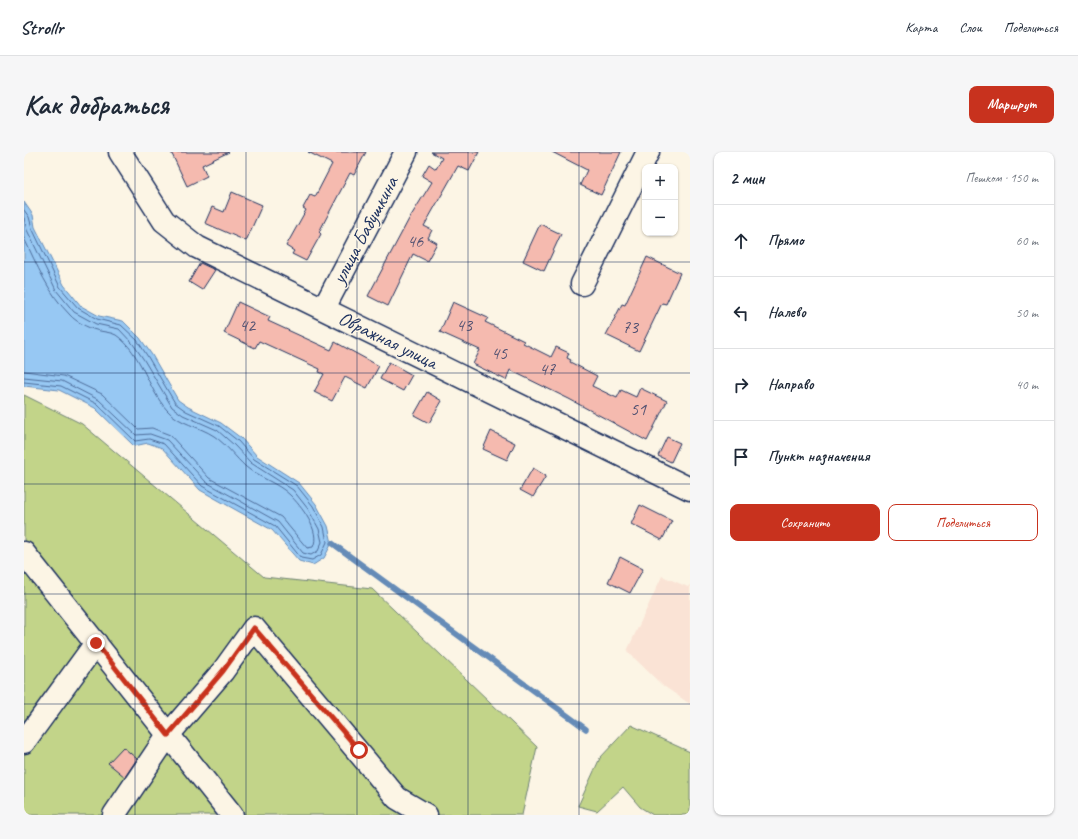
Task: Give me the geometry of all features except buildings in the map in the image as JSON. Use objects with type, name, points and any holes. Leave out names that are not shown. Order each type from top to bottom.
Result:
[{"type":"street","name":"Овражная улица","points":[[120,152],[164,221],[197,247],[324,308],[690,489]]},
{"type":"street","name":"улица Бабушкина","points":[[324,308],[406,152]]},
{"type":"street","points":[[582,284],[648,152]]},
{"type":"street","points":[[24,553],[232,815]]},
{"type":"street","points":[[114,815],[168,735],[223,671],[254,628],[398,798],[426,815]]},
{"type":"street","points":[[24,742],[96,643]]},
{"type":"shaded area","points":[[662,576],[688,587],[690,585],[690,704],[662,685],[627,651]]},
{"type":"green space","points":[[24,395],[82,424],[264,577],[372,589],[537,747],[522,815],[24,815]]},
{"type":"green space","points":[[631,725],[690,752],[690,815],[653,815],[640,807],[623,787],[597,811],[578,806],[600,758]]},
{"type":"water","points":[[24,202],[33,215],[35,227],[64,285],[81,306],[99,316],[123,321],[140,338],[152,355],[178,400],[188,407],[221,423],[241,438],[257,456],[299,483],[316,504],[328,526],[332,543],[324,558],[313,565],[299,561],[272,530],[200,490],[162,448],[148,443],[134,446],[95,408],[59,390],[24,386]]},
{"type":"waterway","points":[[332,543],[586,729]]},
{"type":"route","points":[[96,643],[168,735],[223,671],[254,628],[359,750]]}]
